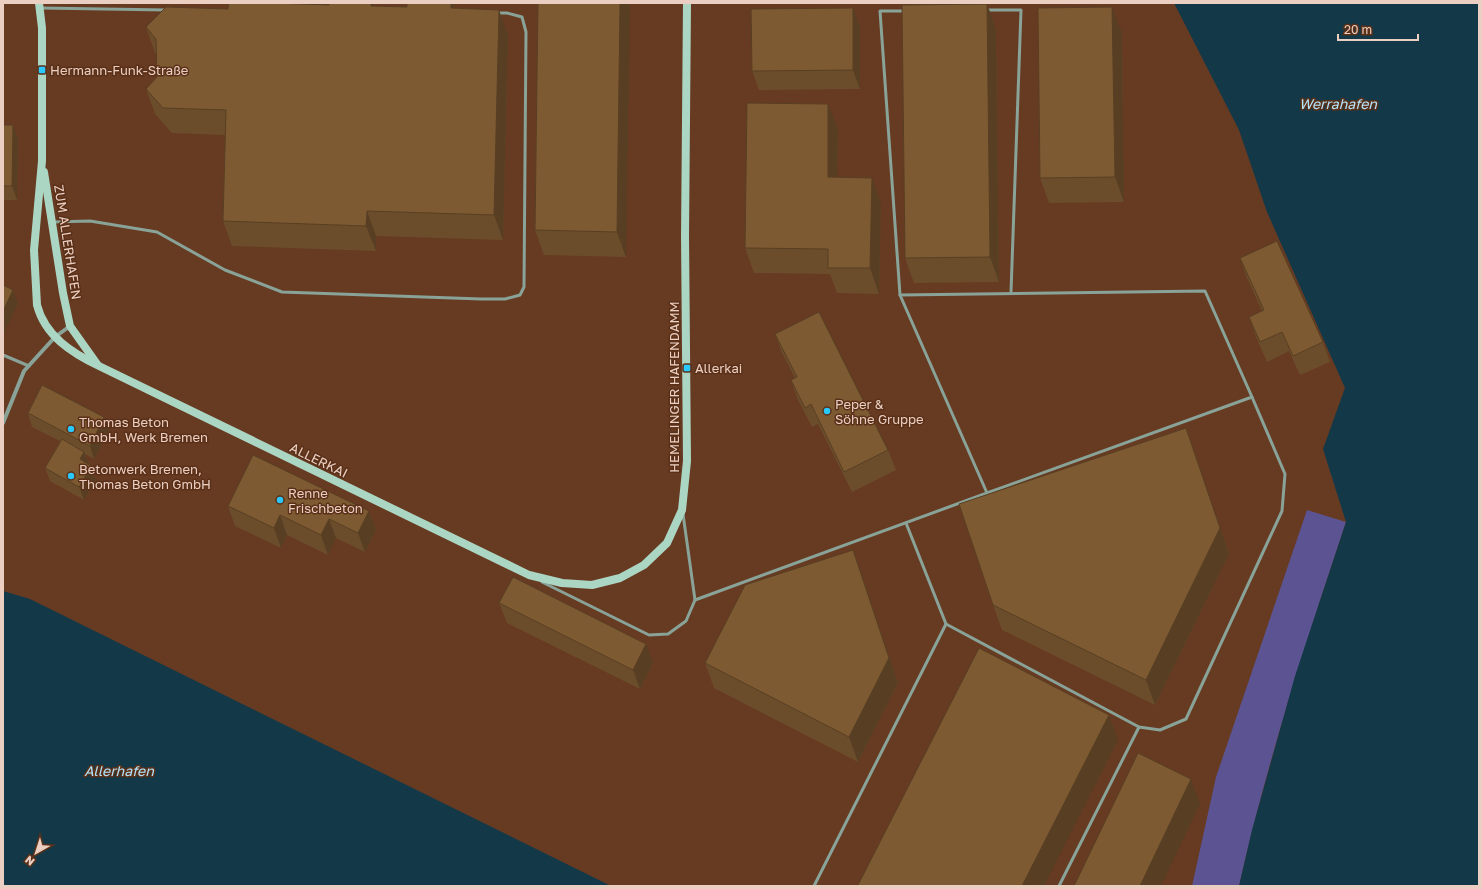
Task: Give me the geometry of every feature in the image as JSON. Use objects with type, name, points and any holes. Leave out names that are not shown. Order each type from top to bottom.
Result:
[{"type":"street","name":"HEMELINGER HAFENDAMM","points":[[530,575],[562,583],[592,585],[620,578],[644,565],[667,543],[682,510],[687,461],[685,236],[687,3]]},
{"type":"street","name":"ZUM ALLERHAFEN","points":[[40,6],[42,28],[42,162],[34,250],[37,305],[39,313],[55,337]]},
{"type":"street","name":"ZUM ALLERHAFEN","points":[[42,162],[62,293],[70,326]]},
{"type":"street","points":[[3,423],[24,371],[55,337],[70,326]]},
{"type":"street","name":"ALLERKAI","points":[[70,326],[99,366]]},
{"type":"street","name":"ALLERKAI","points":[[55,337],[76,355],[530,575]]},
{"type":"lane","points":[[40,6],[172,10]]},
{"type":"lane","points":[[912,10],[880,11],[900,295],[987,493]]},
{"type":"lane","points":[[982,10],[1021,10],[1011,292]]},
{"type":"lane","points":[[52,222],[90,221],[157,232],[225,270],[282,292],[481,299],[506,299],[520,295],[524,287],[526,32],[522,17],[507,13],[491,12]]},
{"type":"lane","points":[[900,295],[1011,292],[1205,291],[1285,474],[1282,511],[1186,719],[1160,730],[1139,727],[946,624],[906,523]]},
{"type":"lane","points":[[3,355],[29,366]]},
{"type":"lane","points":[[695,600],[1252,397]]},
{"type":"lane","points":[[530,575],[649,635],[668,634],[686,621],[695,600],[682,510]]},
{"type":"lane","points":[[814,886],[946,624]]},
{"type":"lane","points":[[1059,886],[1139,727]]},
{"type":"shaded area","points":[[1307,510],[1346,522],[1302,657],[1275,748],[1239,886],[1192,886],[1216,777]]},
{"type":"water","name":"Werrahafen","points":[[1174,3],[1479,3],[1479,886],[1239,886],[1252,830],[1295,676],[1346,522],[1323,449],[1345,388],[1267,212],[1239,130]]},
{"type":"water","name":"Allerhafen","points":[[3,591],[30,599],[611,886],[3,886]]},
{"type":"building","points":[[229,3],[329,5],[329,3],[371,3],[371,6],[407,7],[407,3],[451,3],[451,8],[499,10],[494,215],[367,211],[366,226],[223,221],[226,110],[163,108],[146,89],[157,77],[156,39],[146,27],[166,7],[228,9]]},
{"type":"building","points":[[538,3],[620,3],[617,232],[535,230]]},
{"type":"building","points":[[987,4],[990,257],[905,258],[902,5]]},
{"type":"building","points":[[1112,7],[1115,177],[1040,178],[1038,8]]},
{"type":"building","points":[[853,8],[853,70],[752,71],[751,9]]},
{"type":"building","points":[[747,103],[828,104],[828,177],[872,178],[870,268],[828,268],[828,249],[745,248]]},
{"type":"building","points":[[3,125],[13,125],[12,186],[3,186]]},
{"type":"building","points":[[1277,241],[1323,342],[1293,356],[1282,332],[1260,342],[1249,317],[1264,310],[1240,258]]},
{"type":"building","points":[[3,285],[13,290],[3,311]]},
{"type":"building","points":[[819,312],[888,450],[844,472],[811,404],[805,408],[791,380],[797,377],[775,334]]},
{"type":"building","points":[[42,385],[104,417],[90,446],[28,413]]},
{"type":"building","points":[[1186,428],[1220,528],[1146,680],[993,605],[959,504]]},
{"type":"building","points":[[62,439],[84,452],[80,459],[91,466],[79,487],[45,468]]},
{"type":"building","points":[[253,455],[369,511],[358,533],[329,519],[321,535],[280,515],[274,528],[228,506]]},
{"type":"building","points":[[853,550],[889,658],[849,737],[705,663],[745,585]]},
{"type":"building","points":[[513,577],[646,644],[633,670],[499,603]]},
{"type":"building","points":[[979,648],[1109,715],[1022,886],[858,885]]},
{"type":"building","points":[[1138,753],[1191,779],[1140,886],[1074,886]]},
{"type":"place","name":"Hermann-Funk-Straße","points":[[42,70]]},
{"type":"place","name":"Allerkai","points":[[687,368]]},
{"type":"place","name":"Peper & Söhne Gruppe","points":[[827,411]]},
{"type":"place","name":"Thomas Beton GmbH, Werk Bremen","points":[[71,429]]},
{"type":"place","name":"Betonwerk Bremen, Thomas Beton GmbH","points":[[71,476]]},
{"type":"place","name":"Renne Frischbeton","points":[[280,500]]}]
